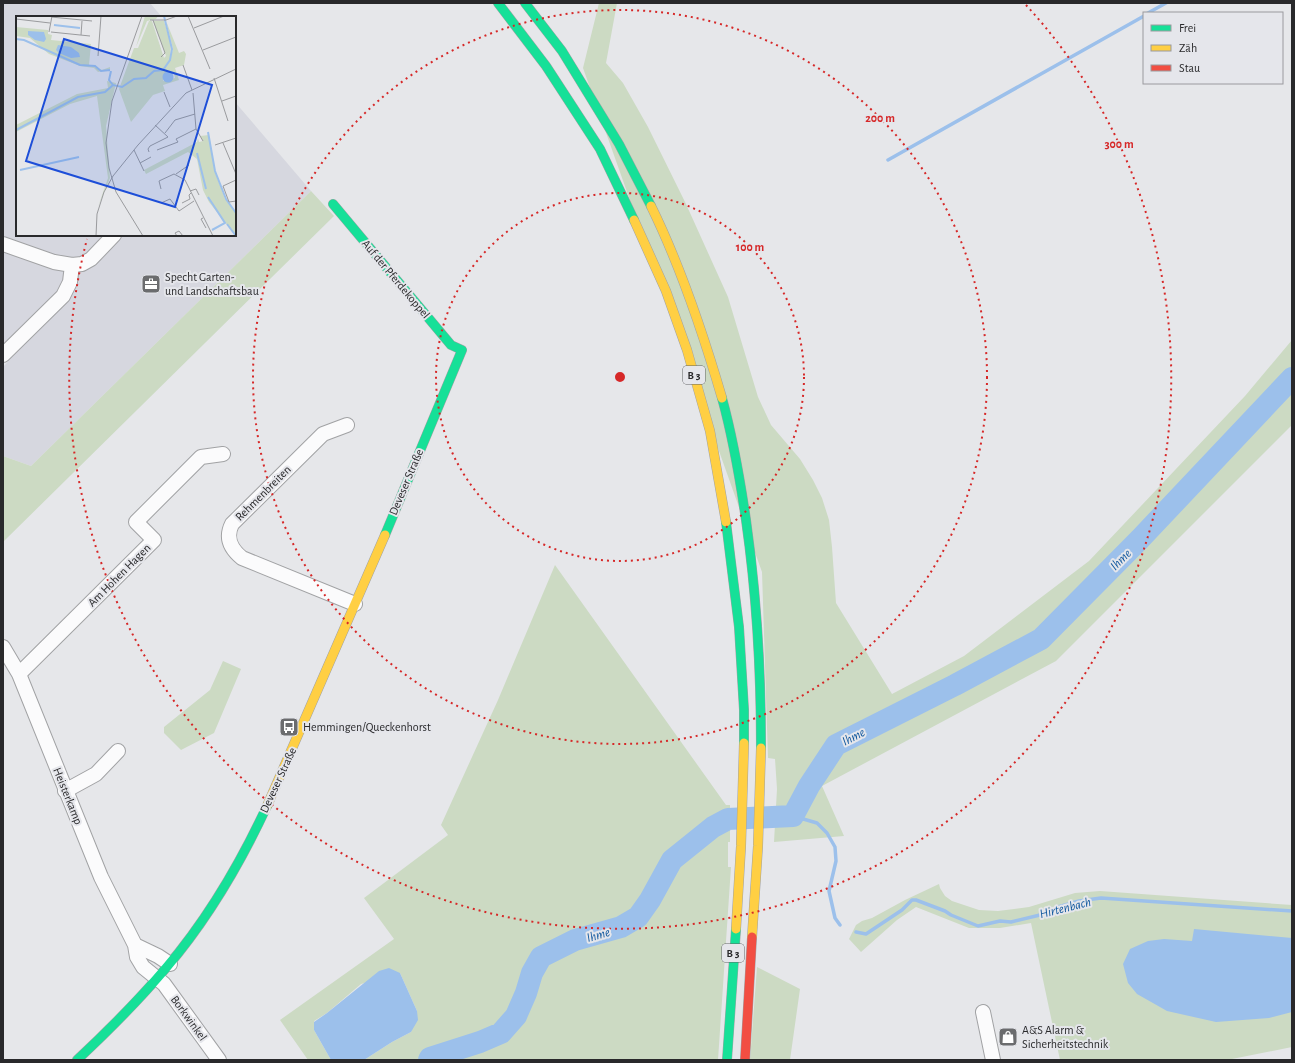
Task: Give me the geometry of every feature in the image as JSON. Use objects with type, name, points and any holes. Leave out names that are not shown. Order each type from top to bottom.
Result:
[{"type":"main road","name":"B 3","points":[[498,3],[546,66],[600,149],[643,238],[666,291],[687,350],[710,432],[728,533],[739,627],[744,745],[741,846],[727,1060]]},
{"type":"main road","name":"B 3","points":[[525,3],[562,52],[619,144],[658,221],[685,286],[705,341],[728,420],[740,478],[750,548],[758,626],[761,687],[758,846],[745,1060]]},
{"type":"main road","name":"Auf der Pferdekoppel","points":[[333,204],[451,345],[462,350]]},
{"type":"main road","name":"Deveser Straße","points":[[77,1060],[118,1022],[170,964],[209,911],[234,871],[252,838],[355,604],[462,350]]},
{"type":"street","points":[[3,244],[54,262],[72,265],[82,264],[91,259],[113,236]]},
{"type":"street","points":[[3,355],[63,296],[70,282],[72,265]]},
{"type":"street","name":"Rehmenbreiten","points":[[347,425],[323,434],[232,524],[228,535],[230,544],[235,553],[242,558],[355,604]]},
{"type":"street","name":"Am Hohen Hagen","points":[[19,674],[154,540],[136,522],[201,457],[223,454]]},
{"type":"street","name":"Heisterkamp","points":[[3,647],[19,674],[101,877],[135,945],[137,957],[143,967],[158,978]]},
{"type":"street","points":[[65,791],[96,774],[118,751]]},
{"type":"street","points":[[135,945],[158,956],[170,964]]},
{"type":"street","name":"Borkwinkel","points":[[158,978],[164,984],[219,1060]]},
{"type":"street","points":[[983,1012],[993,1060]]},
{"type":"shaded area","points":[[3,3],[150,3],[161,16],[16,16],[16,236],[236,236],[236,103],[311,191],[31,466],[3,456],[3,367],[15,354],[6,345],[3,345]]},
{"type":"green space","points":[[599,3],[617,3],[606,63],[623,83],[648,127],[686,204],[728,297],[758,397],[771,425],[800,459],[822,498],[829,520],[836,603],[892,694],[964,656],[1089,561],[1245,396],[1292,340],[1292,425],[1056,661],[822,786],[844,836],[774,842],[777,789],[775,759],[768,758],[762,572],[583,68]]},
{"type":"green space","points":[[311,191],[334,216],[3,542],[3,456],[31,466]]},
{"type":"green space","points":[[555,565],[726,805],[730,805],[728,867],[731,867],[718,1060],[364,1060],[411,1032],[417,1011],[400,973],[361,984],[327,1013],[314,1021],[314,1030],[331,1060],[308,1060],[280,1020],[394,939],[364,898],[448,835],[441,825],[498,700]]},
{"type":"green space","points":[[223,661],[241,669],[214,733],[181,750],[164,733],[164,727],[210,690]]},
{"type":"green space","points":[[939,884],[945,896],[952,901],[979,910],[998,911],[1029,907],[1075,893],[1100,891],[1292,905],[1292,1047],[1227,1060],[1060,1060],[1031,923],[1000,928],[969,928],[916,907],[897,920],[861,952],[849,939],[856,925],[862,921],[872,918]]},
{"type":"green space","points":[[757,967],[800,989],[790,1060],[750,1060]]},
{"type":"water","points":[[1194,929],[1292,938],[1292,1012],[1269,1018],[1216,1022],[1167,1011],[1137,994],[1128,983],[1123,964],[1130,949],[1148,941],[1164,939],[1192,941]]},
{"type":"water","points":[[389,968],[400,973],[417,1011],[418,1020],[411,1032],[364,1060],[331,1060],[314,1030],[314,1022],[379,971]]},
{"type":"waterway","points":[[1150,12],[1166,3]]},
{"type":"waterway","points":[[888,160],[1143,17]]},
{"type":"waterway","name":"Ihme","points":[[429,1060],[430,1058],[480,1042],[501,1033],[516,1016],[526,993],[532,973],[541,957],[575,940],[621,927],[638,917],[650,900],[672,860],[713,827],[728,819],[793,816],[809,786],[836,745],[955,685],[1041,639],[1140,539],[1292,378]]},
{"type":"waterway","name":"Hirtenbach","points":[[793,816],[817,823],[827,833],[835,847],[836,861],[829,891],[835,918],[840,925]]},
{"type":"waterway","name":"Hirtenbach","points":[[856,932],[866,934],[902,910],[912,900],[916,900],[945,911],[978,926],[1000,921],[1011,922],[1040,915],[1058,907],[1079,901],[1101,898],[1292,911]]},
{"type":"traffic: fast","points":[[498,3],[546,66],[600,149],[634,220]]},
{"type":"traffic: fast","points":[[525,3],[562,51],[619,144],[651,206]]},
{"type":"traffic: fast","points":[[333,204],[451,345],[462,350],[385,535]]},
{"type":"traffic: fast","points":[[722,398],[730,428],[739,474],[753,577],[759,662],[761,748]]},
{"type":"traffic: fast","points":[[726,522],[739,627],[744,710],[744,743]]},
{"type":"traffic: fast","points":[[77,1060],[145,992],[181,950],[222,891],[246,849],[267,806]]},
{"type":"traffic: fast","points":[[727,1060],[736,929]]},
{"type":"traffic: slow","points":[[651,206],[691,300],[722,398]]},
{"type":"traffic: slow","points":[[634,220],[666,291],[687,350],[710,431],[726,522]]},
{"type":"traffic: slow","points":[[267,806],[385,535]]},
{"type":"traffic: slow","points":[[736,929],[741,846],[744,743]]},
{"type":"traffic: slow","points":[[752,937],[758,846],[761,748]]},
{"type":"traffic: jam","points":[[745,1060],[752,937]]},
{"type":"place","name":"Specht Garten- und Landschaftsbau","points":[[151,284]]},
{"type":"place","name":"Hemmingen/Queckenhorst","points":[[289,727]]},
{"type":"place","name":"A&S Alarm & Sicherheitstechnik","points":[[1008,1037]]}]
